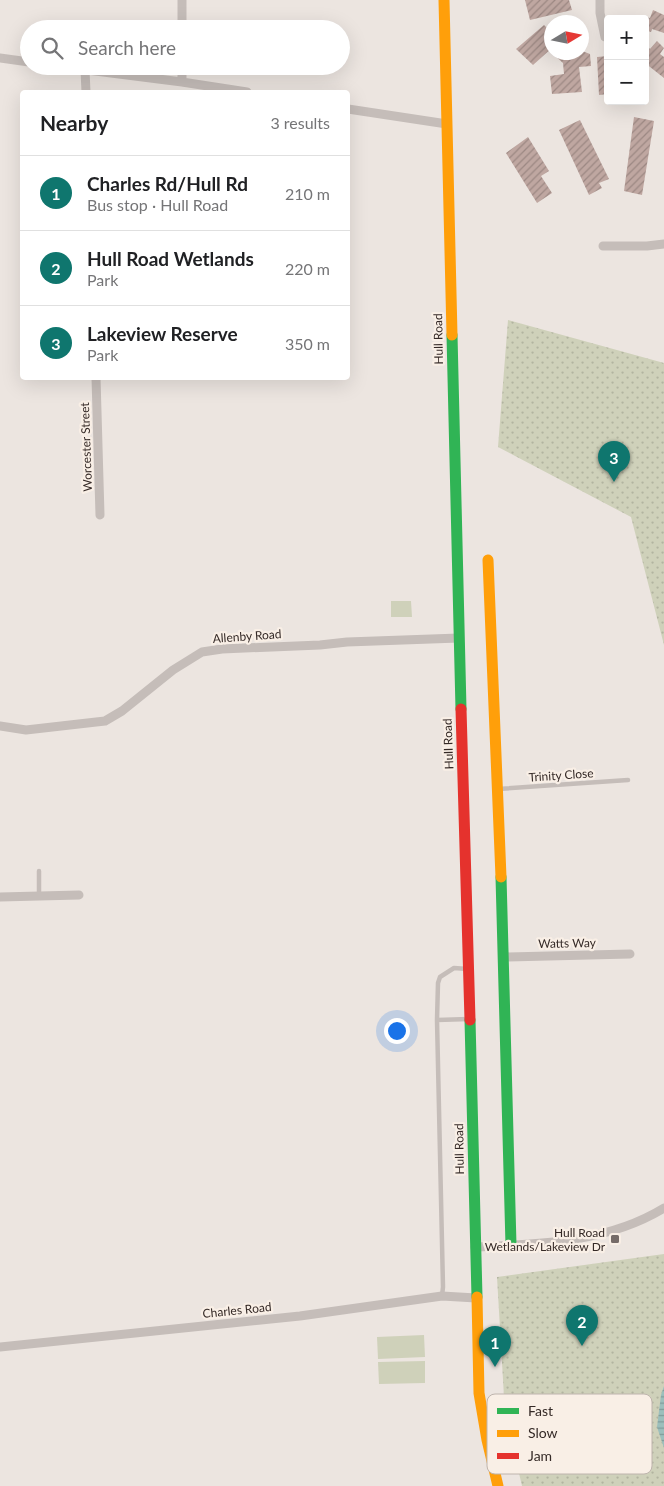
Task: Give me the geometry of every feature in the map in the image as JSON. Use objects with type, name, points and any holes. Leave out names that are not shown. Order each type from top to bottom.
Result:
[{"type":"main road","name":"Hull Road","points":[[444,0],[476,1298],[479,1393],[487,1440]]},
{"type":"main road","points":[[488,560],[504,957],[511,1245]]},
{"type":"street","points":[[182,0],[182,20]]},
{"type":"street","points":[[600,0],[600,13],[604,33]]},
{"type":"street","points":[[0,58],[20,61]]},
{"type":"street","points":[[85,75],[86,90]]},
{"type":"street","points":[[125,75],[234,90]]},
{"type":"street","points":[[182,75],[182,82]]},
{"type":"street","points":[[350,108],[447,124]]},
{"type":"street","points":[[603,246],[664,244]]},
{"type":"street","name":"Worcester Street","points":[[96,380],[100,516]]},
{"type":"street","name":"Allenby Road","points":[[0,726],[26,730],[105,721],[122,711],[173,670],[202,652],[222,649],[347,642],[459,638]]},
{"type":"street","points":[[0,897],[79,895]]},
{"type":"street","name":"Watts Way","points":[[504,957],[630,954]]},
{"type":"street","points":[[475,1247],[556,1243],[594,1236],[621,1229],[652,1216],[664,1208]]},
{"type":"street","name":"Charles Road","points":[[0,1347],[300,1316],[442,1296],[476,1298]]},
{"type":"lane","name":"Trinity Close","points":[[496,790],[628,780]]},
{"type":"lane","points":[[39,871],[39,896]]},
{"type":"lane","points":[[442,1296],[438,984],[440,977],[454,968],[469,969]]},
{"type":"lane","points":[[437,1020],[470,1019]]},
{"type":"green space","points":[[508,320],[664,363],[664,645],[631,517],[498,447]]},
{"type":"green space","points":[[391,601],[411,601],[412,617],[391,617]]},
{"type":"green space","points":[[664,1254],[664,1486],[522,1486],[519,1474],[652,1474],[652,1394],[504,1394],[497,1277]]},
{"type":"green space","points":[[424,1335],[425,1357],[378,1359],[377,1337]]},
{"type":"green space","points":[[425,1361],[425,1383],[379,1384],[378,1362]]},
{"type":"water","points":[[664,1386],[664,1448],[657,1427]]},
{"type":"building","points":[[525,0],[569,0],[572,10],[544,15],[544,17],[530,20]]},
{"type":"building","points":[[653,10],[664,15],[664,33],[652,29],[651,32],[649,31]]},
{"type":"building","points":[[544,25],[544,55],[533,65],[516,49]]},
{"type":"building","points":[[657,41],[664,48],[660,54],[664,57],[664,78],[649,66],[650,49]]},
{"type":"building","points":[[590,54],[591,66],[579,67],[582,92],[552,94],[550,76],[564,74],[563,63],[560,60],[589,60]]},
{"type":"building","points":[[604,56],[604,94],[599,95],[597,57]]},
{"type":"building","points":[[634,117],[654,121],[642,195],[624,191]]},
{"type":"building","points":[[580,120],[609,179],[599,183],[602,188],[589,195],[559,130]]},
{"type":"building","points":[[528,137],[549,171],[541,176],[552,193],[537,203],[506,153]]},
{"type":"traffic: fast","points":[[452,335],[461,709]]},
{"type":"traffic: fast","points":[[501,877],[511,1245]]},
{"type":"traffic: fast","points":[[470,1020],[477,1297]]},
{"type":"traffic: slow","points":[[444,0],[452,335]]},
{"type":"traffic: slow","points":[[488,560],[501,877]]},
{"type":"traffic: slow","points":[[477,1297],[479,1393],[487,1440]]},
{"type":"traffic: slow","points":[[495,1474],[498,1486]]},
{"type":"traffic: jam","points":[[461,709],[470,1020]]},
{"type":"place","name":"Lakeview Reserve","points":[[614,482]]},
{"type":"place","name":"Hull Road Wetlands/Lakeview Dr","points":[[615,1239]]},
{"type":"place","name":"Hull Road Wetlands","points":[[582,1346]]},
{"type":"place","name":"Charles Rd/Hull Rd","points":[[495,1367]]}]
